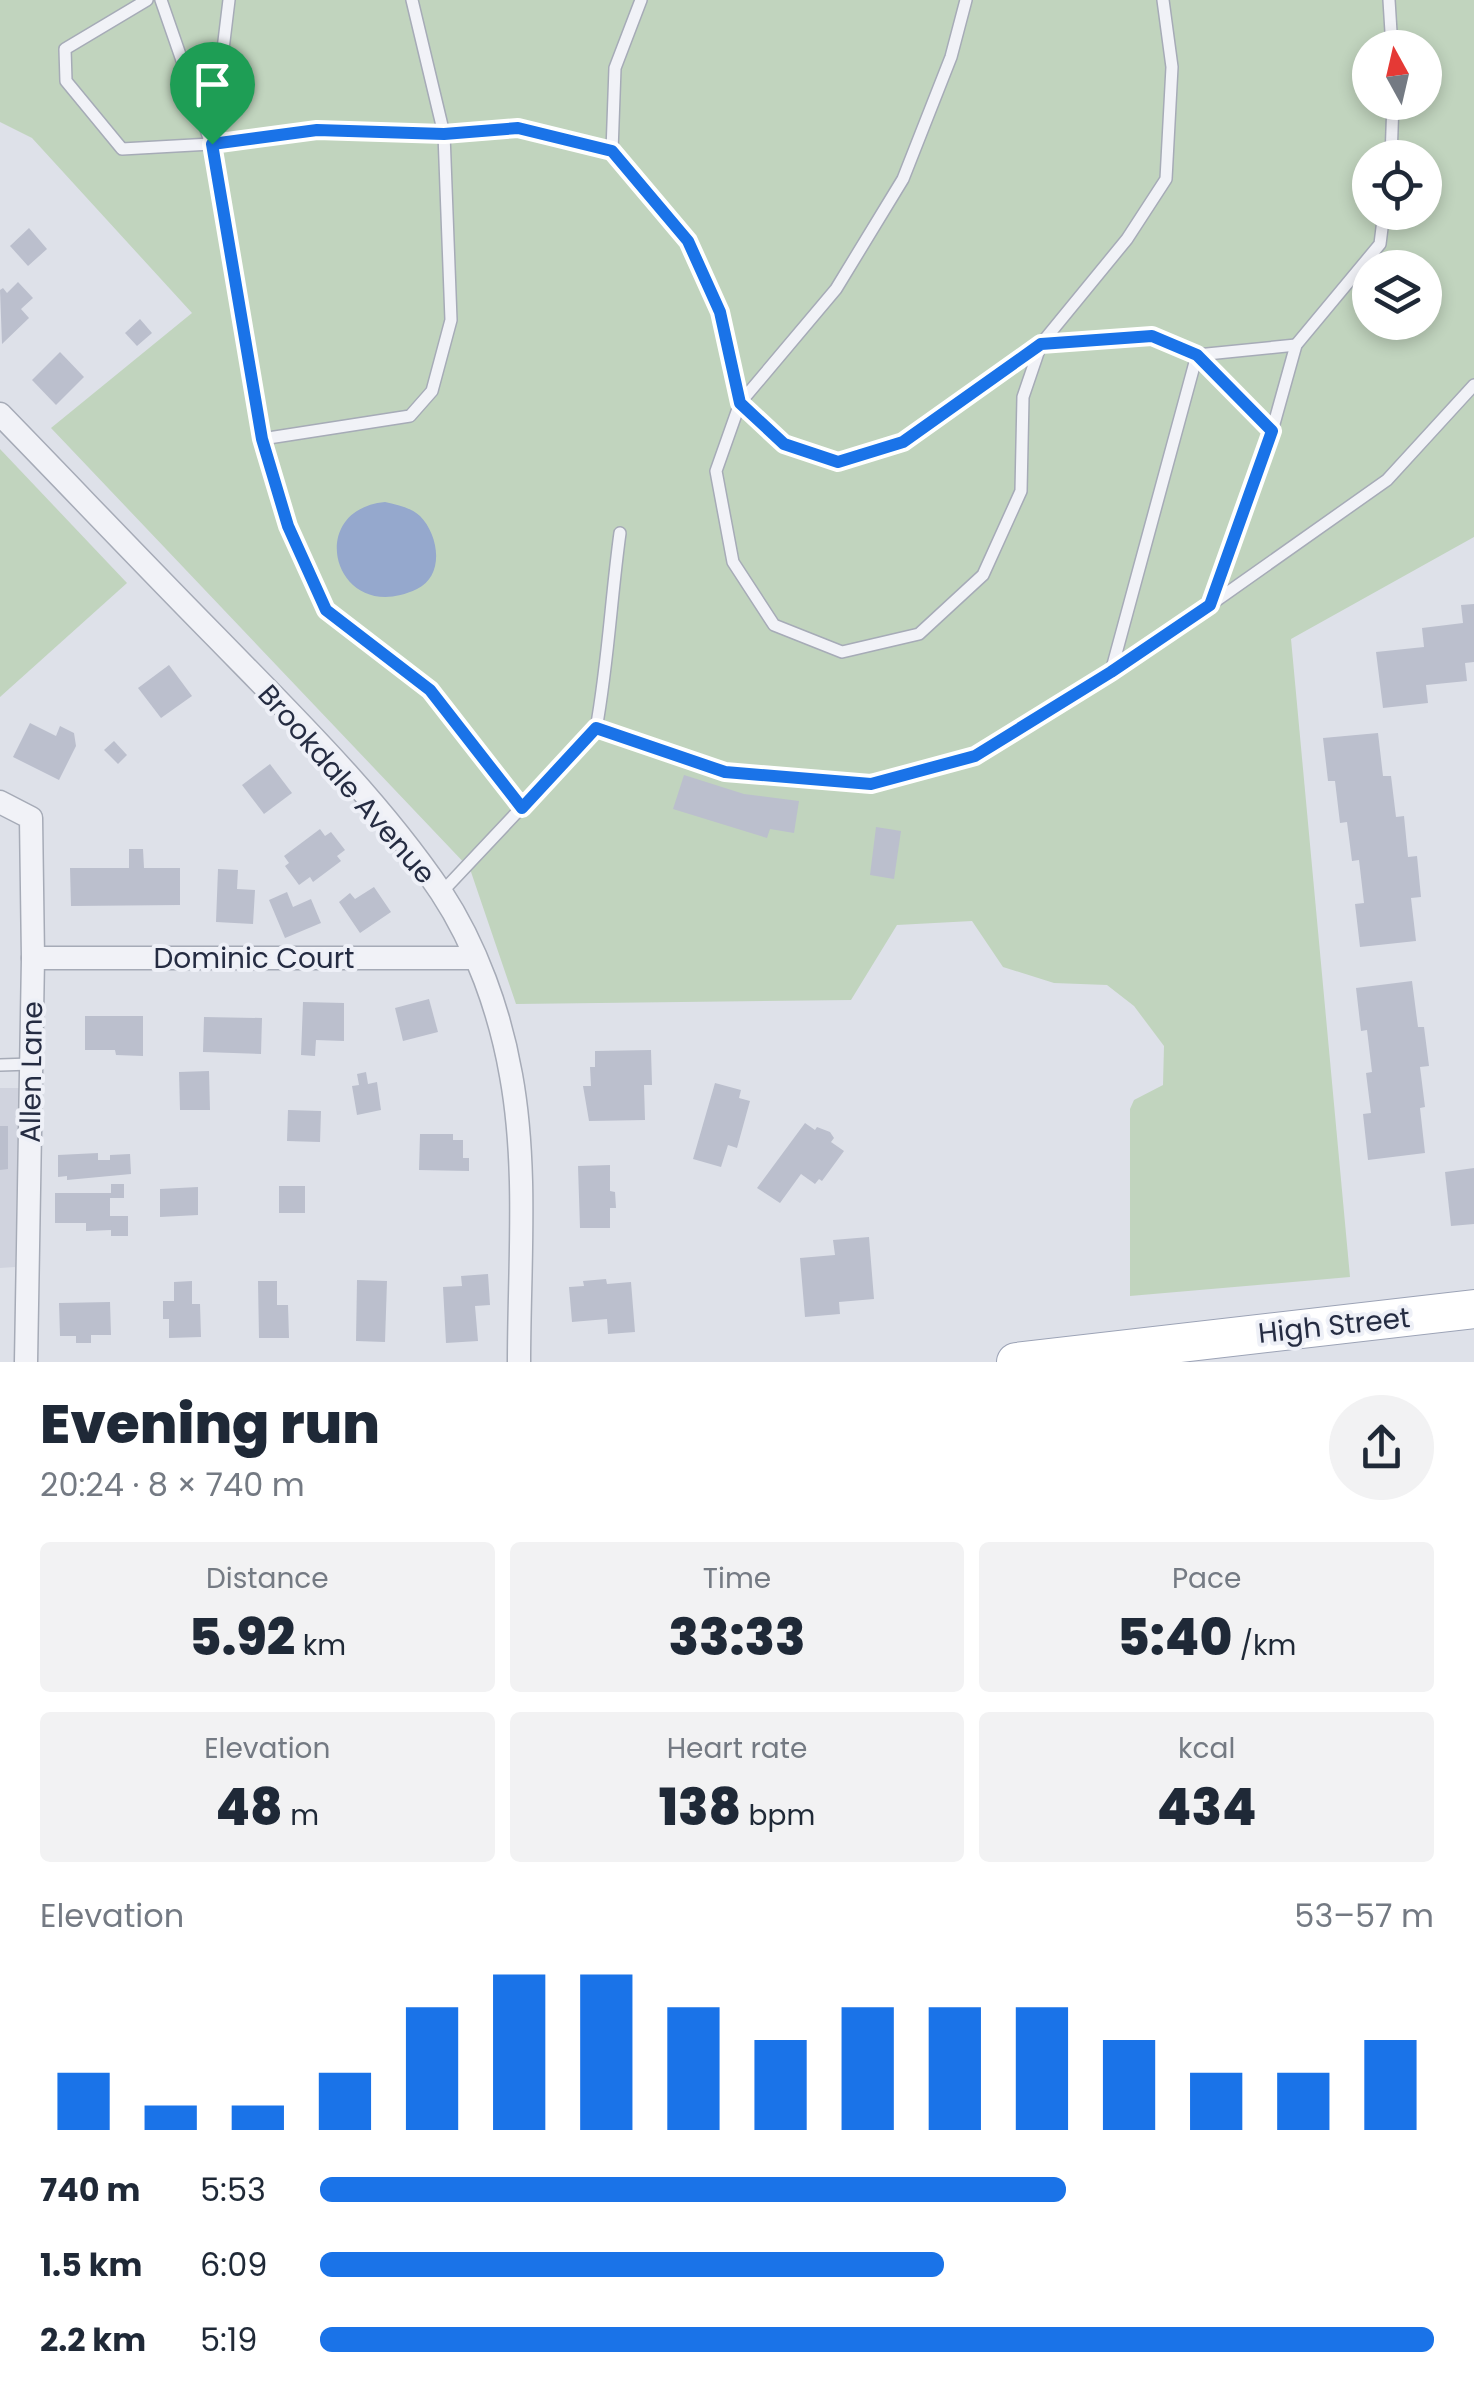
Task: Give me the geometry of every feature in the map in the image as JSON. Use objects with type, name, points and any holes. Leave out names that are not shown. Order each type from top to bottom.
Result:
[{"type":"main road","name":"High Street","points":[[1016,1362],[1474,1309]]},
{"type":"street","name":"Brookdale Avenue","points":[[0,414],[298,721],[441,893],[475,958],[501,1032],[517,1119],[518,1362]]},
{"type":"street","name":"Allen Lane","points":[[0,802],[31,818],[33,958],[26,1362]]},
{"type":"street","name":"Dominic Court","points":[[33,958],[475,958]]},
{"type":"lane","points":[[147,0],[65,49],[66,81],[122,149],[212,144],[317,130],[444,134],[518,128],[612,151],[688,241],[720,312],[740,403],[784,444],[838,462],[903,442],[1041,344],[1127,238],[1166,179],[1172,67],[1163,0]]},
{"type":"lane","points":[[161,0],[212,144],[262,439],[288,526],[326,610],[430,690],[522,808]]},
{"type":"lane","points":[[212,144],[229,0]]},
{"type":"lane","points":[[262,439],[410,416],[432,391],[451,320],[444,134],[412,0]]},
{"type":"lane","points":[[612,151],[615,68],[641,0]]},
{"type":"lane","points":[[966,0],[952,58],[904,179],[836,289],[740,403],[716,471],[733,562],[774,625],[842,652],[918,634],[982,575],[1021,490],[1023,396],[1041,344]]},
{"type":"lane","points":[[1389,0],[1391,30]]},
{"type":"lane","points":[[1210,605],[1272,431],[1296,345],[1380,244],[1382,230]]},
{"type":"lane","points":[[1041,344],[1152,336],[1197,355],[1272,431]]},
{"type":"lane","points":[[1197,355],[1296,345]]},
{"type":"lane","points":[[1111,672],[1197,355]]},
{"type":"lane","points":[[596,728],[725,772],[871,784],[975,756],[1111,672],[1387,480],[1474,385]]},
{"type":"lane","points":[[441,893],[596,728],[606,677],[609,607],[620,533]]},
{"type":"lane","points":[[0,1065],[31,1064]]},
{"type":"shaded area","points":[[0,1088],[19,1088],[15,1267],[0,1268]]},
{"type":"green space","points":[[0,0],[1474,0],[1474,537],[1291,639],[1350,1277],[1130,1296],[1130,1109],[1134,1100],[1163,1085],[1164,1046],[1134,1006],[1107,985],[1054,983],[1003,967],[972,921],[897,925],[851,1000],[516,1004],[470,869],[51,428],[192,313],[32,138],[0,122]]},
{"type":"green space","points":[[0,449],[127,583],[0,697]]},
{"type":"water","points":[[385,502],[420,516],[431,534],[436,555],[426,583],[389,597],[366,593],[349,581],[339,563],[337,543],[343,524],[359,510]]},
{"type":"building","points":[[29,228],[47,249],[28,266],[10,246]]},
{"type":"building","points":[[18,282],[33,298],[21,309],[29,318],[2,344],[0,290],[3,288],[7,293]]},
{"type":"building","points":[[140,319],[152,333],[137,346],[125,333]]},
{"type":"building","points":[[60,352],[84,377],[56,405],[32,380]]},
{"type":"building","points":[[1474,604],[1474,662],[1465,663],[1467,681],[1426,685],[1428,703],[1383,708],[1376,652],[1424,647],[1422,628],[1463,623],[1461,605]]},
{"type":"building","points":[[169,665],[192,696],[161,718],[138,688]]},
{"type":"building","points":[[30,723],[56,736],[60,726],[74,733],[76,746],[59,780],[13,757]]},
{"type":"building","points":[[1378,733],[1383,776],[1391,776],[1396,817],[1404,816],[1408,857],[1417,856],[1421,897],[1411,898],[1416,941],[1360,947],[1355,904],[1364,903],[1359,860],[1352,861],[1347,822],[1340,823],[1335,781],[1328,781],[1323,738]]},
{"type":"building","points":[[114,741],[127,755],[118,764],[104,750]]},
{"type":"building","points":[[270,764],[292,793],[264,814],[242,785]]},
{"type":"building","points":[[684,775],[744,794],[799,801],[794,833],[770,829],[767,838],[673,809]]},
{"type":"building","points":[[876,827],[901,831],[894,879],[870,875]]},
{"type":"building","points":[[320,829],[325,836],[331,832],[345,850],[337,856],[341,861],[313,882],[310,877],[299,885],[285,866],[289,863],[284,856]]},
{"type":"building","points":[[129,849],[143,849],[144,868],[180,868],[180,905],[71,906],[70,868],[129,868]]},
{"type":"building","points":[[218,869],[238,870],[237,889],[255,890],[253,924],[216,922]]},
{"type":"building","points":[[374,887],[391,912],[360,933],[339,902],[350,893],[355,899]]},
{"type":"building","points":[[287,892],[293,907],[311,899],[321,923],[285,938],[269,900]]},
{"type":"building","points":[[1412,981],[1418,1027],[1424,1027],[1429,1066],[1420,1067],[1425,1153],[1368,1160],[1363,1114],[1371,1113],[1366,1073],[1372,1072],[1367,1030],[1361,1031],[1356,988]]},
{"type":"building","points":[[429,999],[438,1032],[403,1041],[395,1008]]},
{"type":"building","points":[[303,1002],[344,1003],[344,1041],[316,1040],[315,1056],[301,1055]]},
{"type":"building","points":[[85,1016],[143,1016],[143,1056],[116,1055],[115,1050],[85,1050]]},
{"type":"building","points":[[204,1017],[262,1018],[261,1054],[203,1052]]},
{"type":"building","points":[[651,1050],[652,1085],[644,1085],[645,1120],[589,1121],[583,1086],[591,1086],[590,1067],[595,1067],[595,1051]]},
{"type":"building","points":[[209,1071],[210,1110],[180,1110],[179,1072]]},
{"type":"building","points":[[366,1072],[368,1084],[377,1082],[381,1110],[357,1115],[352,1086],[359,1085],[357,1074]]},
{"type":"building","points":[[715,1083],[741,1090],[739,1098],[750,1101],[737,1148],[728,1145],[721,1167],[693,1159]]},
{"type":"building","points":[[288,1110],[321,1111],[320,1142],[287,1141]]},
{"type":"building","points":[[805,1123],[815,1130],[817,1127],[830,1132],[834,1138],[831,1142],[844,1151],[822,1181],[819,1179],[815,1184],[801,1174],[780,1203],[757,1188]]},
{"type":"building","points":[[0,1126],[8,1126],[8,1169],[0,1170]]},
{"type":"building","points":[[420,1134],[453,1134],[453,1140],[463,1140],[463,1158],[469,1158],[469,1171],[419,1170]]},
{"type":"building","points":[[98,1153],[98,1160],[130,1154],[131,1174],[67,1180],[67,1176],[58,1177],[58,1155]]},
{"type":"building","points":[[610,1165],[610,1191],[615,1192],[616,1208],[610,1208],[610,1228],[580,1228],[578,1166]]},
{"type":"building","points":[[1474,1168],[1474,1224],[1451,1226],[1445,1172]]},
{"type":"building","points":[[111,1184],[124,1184],[124,1198],[110,1198],[110,1216],[128,1216],[128,1236],[111,1236],[111,1230],[86,1231],[86,1223],[55,1223],[55,1193],[111,1193]]},
{"type":"building","points":[[279,1186],[305,1186],[305,1213],[279,1213]]},
{"type":"building","points":[[198,1187],[198,1215],[160,1217],[160,1189]]},
{"type":"building","points":[[869,1237],[874,1299],[839,1302],[840,1314],[805,1317],[800,1258],[835,1255],[833,1240]]},
{"type":"building","points":[[488,1274],[490,1305],[475,1306],[478,1341],[446,1343],[443,1287],[462,1286],[461,1276]]},
{"type":"building","points":[[606,1279],[607,1284],[631,1282],[635,1332],[608,1334],[607,1319],[572,1322],[569,1287]]},
{"type":"building","points":[[357,1280],[387,1281],[385,1342],[356,1341]]},
{"type":"building","points":[[192,1281],[192,1304],[200,1304],[201,1337],[169,1338],[169,1319],[163,1319],[163,1301],[174,1301],[174,1282]]},
{"type":"building","points":[[258,1281],[277,1281],[277,1305],[288,1305],[289,1338],[259,1338]]},
{"type":"building","points":[[110,1302],[111,1335],[91,1335],[91,1343],[76,1343],[76,1336],[60,1336],[59,1303]]},
{"type":"route","points":[[518,128],[612,151],[688,241],[720,312],[740,403],[784,444],[838,462],[903,442],[1041,344],[1152,336],[1197,355],[1272,431],[1210,605],[975,756],[871,784],[725,772],[596,728],[522,808],[430,690],[326,610],[288,526],[262,439],[212,144],[317,130],[444,134],[518,128]]}]
